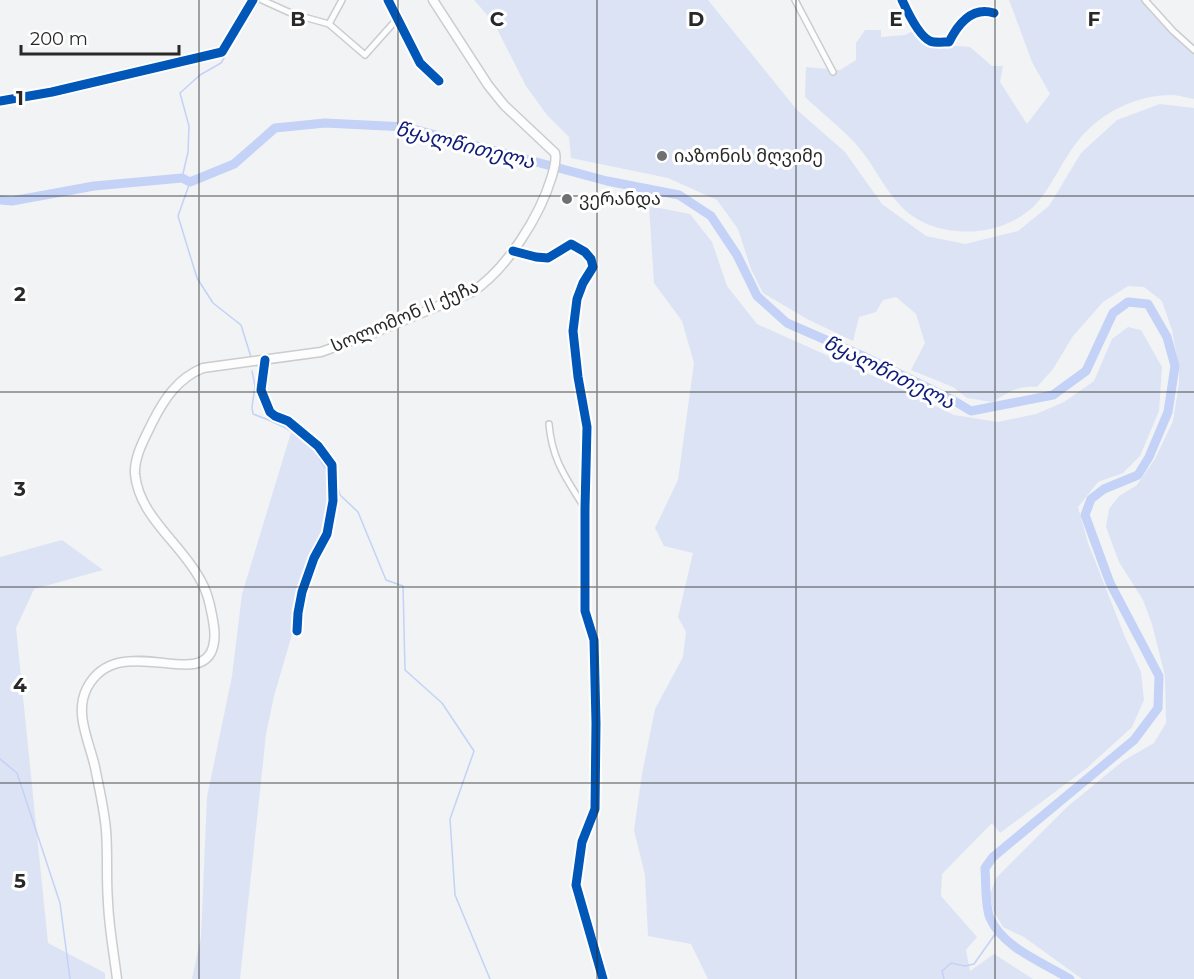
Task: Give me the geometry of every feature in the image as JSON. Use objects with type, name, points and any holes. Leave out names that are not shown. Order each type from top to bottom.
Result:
[{"type":"main road","name":"სოლომონ II ქუჩა","points":[[117,979],[108,904],[106,831],[94,764],[81,713],[82,700],[88,686],[108,665],[127,661],[196,664],[210,655],[214,646],[215,632],[210,604],[201,580],[146,506],[139,493],[135,472],[139,450],[155,416],[176,384],[190,373],[219,365],[321,352],[472,292],[484,284],[513,251],[536,215],[549,186],[556,160],[553,151],[518,119],[488,85],[433,0]]},
{"type":"street","points":[[0,101],[62,90],[222,52],[253,0]]},
{"type":"street","points":[[262,0],[293,14],[328,24],[365,55],[398,18]]},
{"type":"street","points":[[328,24],[342,0]]},
{"type":"street","points":[[388,0],[420,63],[439,81]]},
{"type":"street","points":[[795,0],[833,72]]},
{"type":"street","points":[[902,0],[920,31],[932,42],[949,42],[960,24],[975,12],[983,10],[994,12]]},
{"type":"street","points":[[1145,0],[1194,50]]},
{"type":"street","points":[[513,251],[548,258],[572,244],[585,252],[593,263],[577,299],[573,331],[587,427],[585,611],[594,640],[596,723],[595,809],[582,842],[576,885],[603,979]]},
{"type":"street","points":[[265,360],[261,390],[270,412],[288,421],[318,446],[332,465],[333,501],[327,534],[314,558],[302,592],[297,631]]},
{"type":"street","points":[[549,424],[550,443],[555,457],[585,507]]},
{"type":"shaded area","points":[[474,0],[708,0],[797,110],[845,152],[882,204],[926,236],[965,244],[1018,231],[1049,206],[1081,153],[1117,120],[1160,104],[1194,108],[1194,979],[1082,979],[1024,937],[1003,927],[993,910],[990,894],[996,878],[1067,807],[1123,761],[1154,743],[1166,723],[1165,676],[1152,624],[1143,600],[1119,562],[1106,527],[1109,509],[1119,496],[1137,485],[1155,459],[1173,421],[1179,368],[1172,330],[1162,301],[1144,287],[1128,286],[1103,302],[1073,336],[1053,369],[1037,387],[1014,390],[993,402],[967,398],[953,387],[911,370],[925,343],[916,314],[896,297],[883,300],[876,312],[859,317],[853,341],[807,319],[763,293],[751,269],[738,229],[717,200],[668,178],[571,158],[569,137],[547,115],[526,86],[494,23]]},
{"type":"shaded area","points":[[1009,0],[1142,0],[1181,44],[1194,54],[1194,99],[1175,95],[1145,98],[1107,114],[1086,132],[1072,149],[1043,196],[1024,214],[993,228],[976,231],[942,229],[911,215],[902,207],[855,143],[805,97],[806,67],[840,70],[856,60],[856,43],[865,30],[881,30],[881,37],[905,35],[915,30],[930,44],[970,47],[992,66],[1003,66],[1000,82],[1027,124],[1050,94],[1032,62]]},
{"type":"shaded area","points":[[649,206],[690,214],[712,242],[727,286],[757,324],[954,415],[998,422],[1036,414],[1064,402],[1094,381],[1112,339],[1128,327],[1141,330],[1162,367],[1159,411],[1140,456],[1123,473],[1098,482],[1078,507],[1088,543],[1141,672],[1144,700],[1132,727],[1087,768],[1000,833],[992,823],[942,874],[941,896],[977,937],[966,950],[970,971],[994,954],[1033,979],[708,979],[691,944],[648,936],[645,875],[634,830],[655,709],[683,657],[686,632],[678,617],[693,553],[664,546],[655,528],[678,480],[694,363],[682,321],[654,283]]},
{"type":"shaded area","points":[[293,426],[317,446],[329,463],[335,500],[310,573],[274,696],[266,734],[240,979],[192,979],[201,937],[207,797],[232,676],[242,594]]},
{"type":"shaded area","points":[[62,540],[103,570],[34,589],[16,628],[48,943],[105,973],[105,979],[0,979],[0,557]]},
{"type":"waterway","points":[[182,178],[188,152],[189,126],[180,93],[200,75],[221,63],[258,3]]},
{"type":"waterway","name":"წყალწითელა","points":[[0,200],[12,201],[94,186],[182,178],[190,182],[234,164],[275,128],[325,123],[406,127],[607,181],[679,195],[711,216],[737,255],[757,296],[787,323],[865,357],[971,411],[1053,395],[1086,371],[1113,313],[1128,302],[1148,304],[1167,337],[1175,366],[1168,412],[1149,457],[1138,475],[1104,489],[1091,499],[1085,515],[1110,583],[1159,676],[1158,708],[1134,740],[993,857],[985,868],[987,907],[996,929],[1025,954],[1070,979]]},
{"type":"waterway","points":[[190,182],[178,216],[197,278],[213,303],[241,325],[251,357]]},
{"type":"waterway","points":[[252,371],[255,386],[253,414],[276,423],[307,442],[328,471]]},
{"type":"waterway","points":[[335,476],[340,495],[358,512],[386,580],[403,586],[405,670],[442,703],[474,751],[450,819],[455,895],[490,979]]},
{"type":"waterway","points":[[0,759],[17,773],[60,903],[70,979]]},
{"type":"waterway","points":[[944,979],[942,971],[951,963],[965,966],[974,964],[998,930]]},
{"type":"cycle path","points":[[0,101],[52,92],[222,52],[253,0]]},
{"type":"cycle path","points":[[388,0],[420,63],[439,81]]},
{"type":"cycle path","points":[[902,0],[922,34],[934,42],[949,42],[961,23],[972,14],[986,11],[994,13]]},
{"type":"cycle path","points":[[513,251],[548,258],[571,244],[585,252],[591,259],[593,267],[577,299],[573,331],[587,427],[585,611],[594,640],[596,723],[595,809],[582,842],[576,885],[603,979]]},
{"type":"cycle path","points":[[265,360],[261,390],[270,412],[288,421],[318,446],[332,465],[333,501],[327,534],[314,558],[302,592],[297,631]]},
{"type":"place","name":"იაზონის მღვიმე","points":[[662,156]]},
{"type":"place","name":"ვერანდა","points":[[567,199]]}]
